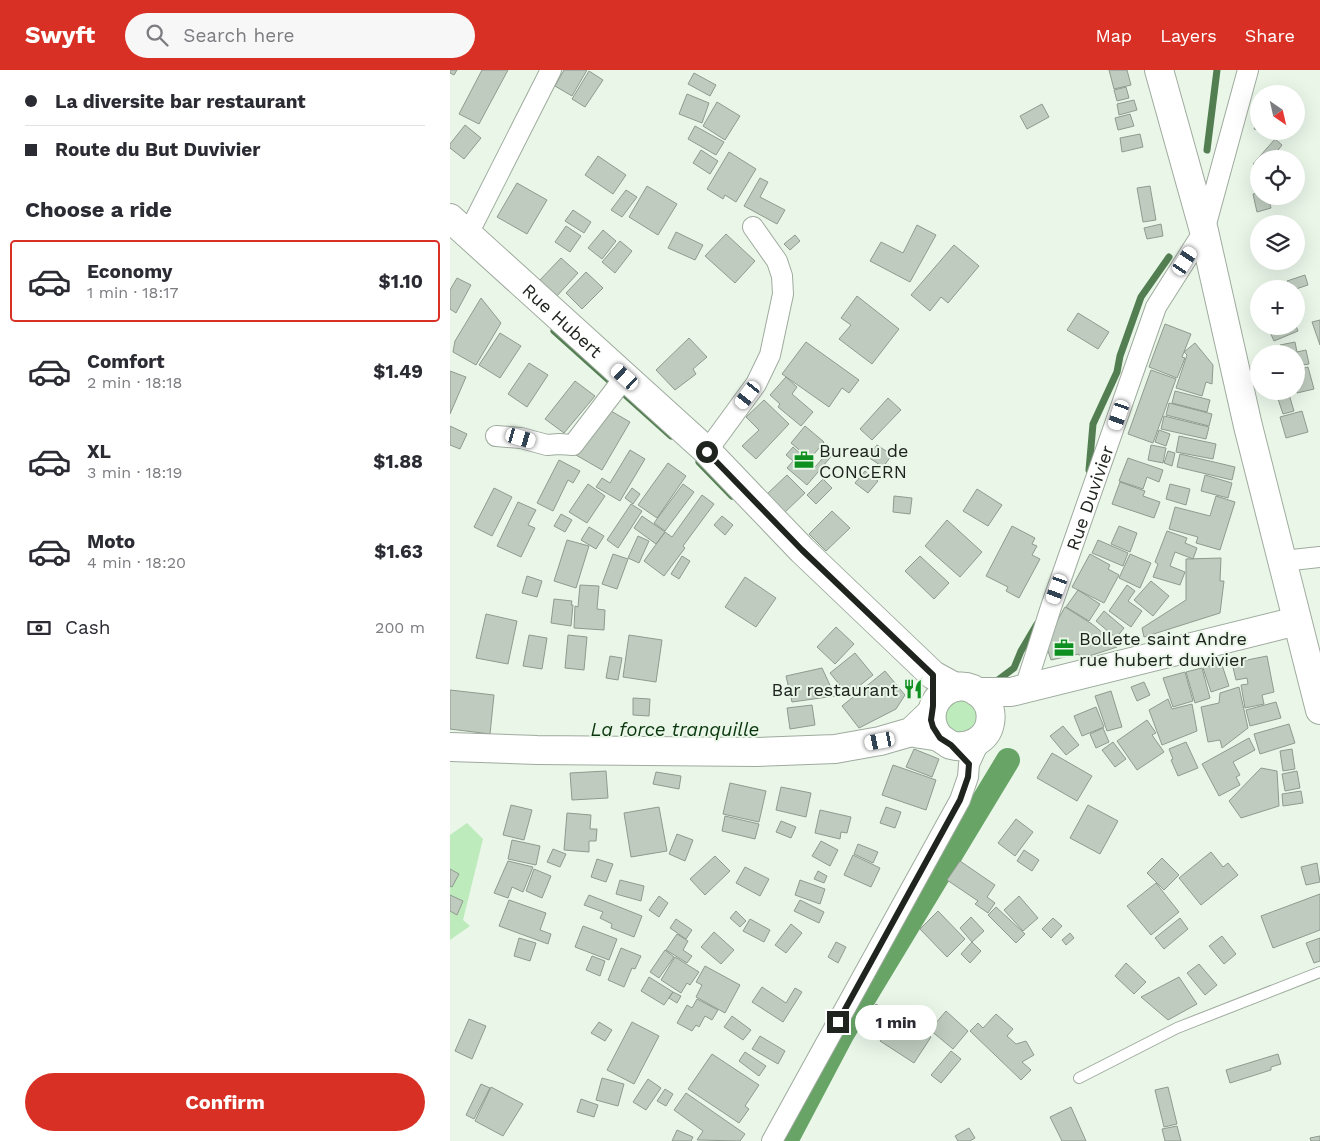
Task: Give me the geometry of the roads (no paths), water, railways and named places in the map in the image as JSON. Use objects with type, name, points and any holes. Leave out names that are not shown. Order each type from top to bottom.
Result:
[{"type":"street","points":[[459,226],[551,70]]},
{"type":"street","points":[[1159,70],[1204,231],[1270,518],[1283,561],[1320,710]]},
{"type":"street","name":"Rue Duvivier","points":[[1018,690],[1051,607],[1156,306],[1204,231],[1248,70]]},
{"type":"street","name":"Rue Hubert","points":[[459,226],[707,452],[802,550],[945,678]]},
{"type":"street","points":[[707,452],[756,384],[770,355],[783,294],[782,276],[776,261],[753,227]]},
{"type":"street","points":[[496,436],[521,438],[547,445],[573,445],[625,377]]},
{"type":"street","points":[[1283,561],[1320,557]]},
{"type":"street","points":[[945,678],[1018,690],[1298,621]]},
{"type":"street","points":[[945,678],[966,677],[1018,690]]},
{"type":"street","points":[[945,678],[987,702],[990,708],[986,730]]},
{"type":"street","points":[[772,1141],[960,800],[968,777],[945,733],[945,678]]},
{"type":"street","points":[[450,747],[537,750],[756,752],[835,750],[880,741],[911,732],[945,733],[964,746],[970,745],[986,730],[1018,690]]},
{"type":"lane","points":[[1078,1078],[1178,1028],[1320,972]]},
{"type":"waterway","points":[[1207,150],[1217,70]]},
{"type":"waterway","points":[[1089,470],[1093,424],[1117,372],[1120,356],[1141,297],[1169,257]]},
{"type":"waterway","points":[[554,331],[671,436]]},
{"type":"waterway","points":[[699,462],[732,496]]},
{"type":"waterway","points":[[994,683],[1014,668],[1021,651],[1037,624]]},
{"type":"waterway","points":[[786,1141],[843,1033],[1008,760]]},
{"type":"place","name":"Bureau de CONCERN","points":[[804,460]]},
{"type":"place","name":"Bollete saint Andre rue hubert duvivier","points":[[1064,648]]},
{"type":"place","name":"Bar restaurant","points":[[913,689]]},
{"type":"water label","name":"La force tranquille","points":[[675,729]]}]
